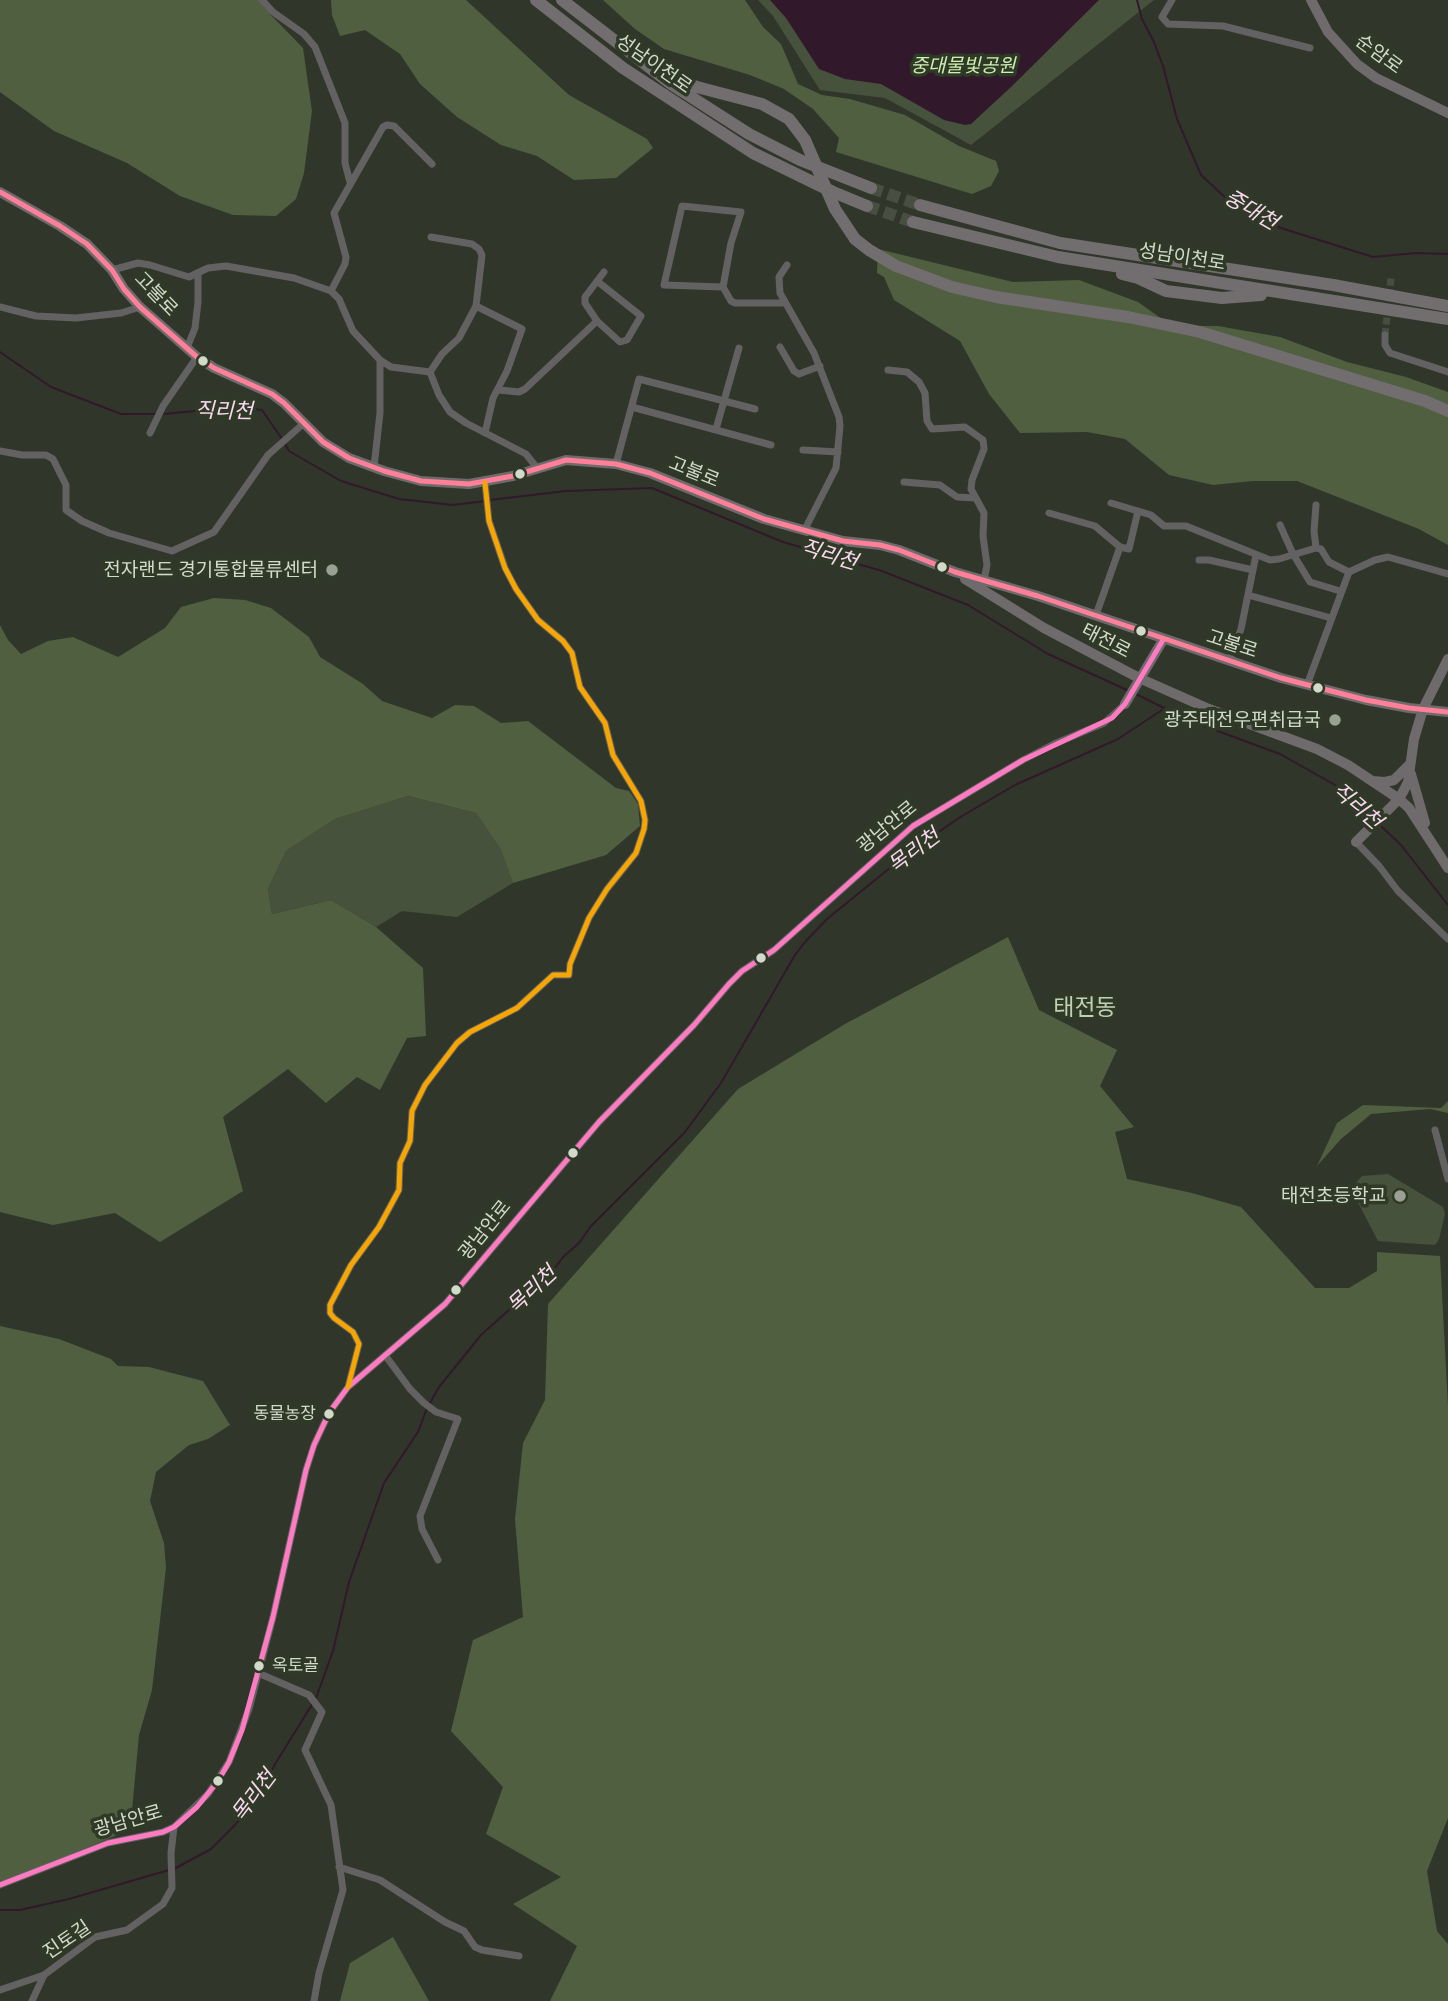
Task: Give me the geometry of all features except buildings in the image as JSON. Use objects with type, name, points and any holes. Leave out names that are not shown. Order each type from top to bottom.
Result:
[{"type":"highway","name":"성남이천로","points":[[536,0],[623,68],[753,153],[867,206]]},
{"type":"highway","name":"성남이천로","points":[[562,0],[656,73],[749,134],[800,160],[871,188]]},
{"type":"highway","points":[[656,73],[697,88],[762,104],[789,119],[805,140],[835,209],[855,239],[896,266],[952,287],[996,297],[1128,317],[1200,332],[1425,401],[1448,411]]},
{"type":"highway","name":"성남이천로","points":[[920,205],[1060,243],[1333,285],[1448,306]]},
{"type":"highway","name":"성남이천로","points":[[913,222],[1058,257],[1448,319]]},
{"type":"street","points":[[262,0],[273,12],[304,34],[315,47],[345,123],[345,163],[351,183]]},
{"type":"street","points":[[1172,0],[1162,17],[1168,24],[1223,26],[1310,48]]},
{"type":"street","name":"순암로","points":[[1311,0],[1328,32],[1357,64],[1376,78],[1448,113]]},
{"type":"street","points":[[331,291],[346,257],[334,213],[383,127],[394,126],[432,164]]},
{"type":"street","name":"고불로","points":[[0,192],[76,236],[112,270],[140,307],[197,357],[214,368],[272,394],[333,449],[374,467],[421,481],[486,488],[566,460],[616,464],[650,473],[764,519],[843,541],[890,548],[955,572],[1096,615],[1229,662],[1366,700],[1448,712]]},
{"type":"street","points":[[723,287],[664,285],[682,206],[741,212],[731,243],[723,287],[735,303],[784,303]]},
{"type":"street","points":[[430,372],[442,354],[459,338],[476,306],[482,255],[480,249],[472,244],[431,237]]},
{"type":"street","points":[[112,270],[138,263],[189,276],[208,268],[226,266],[293,278],[331,291],[339,299],[353,331],[380,360],[391,367],[430,372]]},
{"type":"street","points":[[787,265],[782,270],[778,285],[784,303],[820,366],[839,417],[838,452],[833,476],[804,531]]},
{"type":"street","points":[[597,281],[642,316],[624,342],[620,342],[597,321],[585,303],[585,297],[597,281],[604,272]]},
{"type":"street","points":[[187,348],[195,328],[198,274]]},
{"type":"street","points":[[476,306],[522,329],[494,398],[485,433]]},
{"type":"street","points":[[0,307],[36,316],[76,318],[121,313],[140,307]]},
{"type":"street","points":[[499,390],[519,392],[525,388],[597,321]]},
{"type":"street","points":[[1384,335],[1385,345],[1390,353],[1448,372]]},
{"type":"street","points":[[780,347],[794,371],[799,374],[820,366]]},
{"type":"street","points":[[716,429],[738,348]]},
{"type":"street","points":[[150,433],[163,406],[197,357]]},
{"type":"street","points":[[374,467],[380,413],[380,360]]},
{"type":"street","points":[[888,370],[907,372],[919,382],[925,393],[928,421],[932,429],[965,427],[982,440],[984,449],[971,489],[984,513],[983,536],[987,565],[984,580]]},
{"type":"street","points":[[430,372],[439,395],[450,412],[526,454],[537,468]]},
{"type":"street","points":[[616,464],[639,379],[755,409]]},
{"type":"street","points":[[632,407],[771,445]]},
{"type":"street","points":[[0,451],[46,455],[53,459],[66,485],[66,510],[109,533],[172,551],[214,532],[268,455],[303,424]]},
{"type":"street","points":[[803,450],[838,452]]},
{"type":"street","points":[[904,482],[940,485],[957,496],[975,498]]},
{"type":"street","points":[[348,1387],[359,1344],[353,1332],[330,1313],[330,1305],[351,1265],[379,1227],[399,1190],[400,1163],[410,1141],[412,1111],[425,1085],[457,1042],[470,1032],[517,1008],[553,975],[569,975],[569,964],[589,918],[636,853],[644,829],[641,801],[613,755],[605,723],[580,687],[572,653],[538,620],[516,589],[499,552],[489,521],[486,488]]},
{"type":"street","points":[[1111,503],[1151,515],[1164,526],[1186,526],[1270,559],[1321,549],[1329,562],[1349,572]]},
{"type":"street","points":[[1316,505],[1316,548]]},
{"type":"street","points":[[1049,513],[1095,526],[1120,547],[1129,549],[1132,547],[1138,511]]},
{"type":"street","points":[[1280,525],[1310,582],[1340,592]]},
{"type":"street","points":[[1096,615],[1120,547]]},
{"type":"street","points":[[1229,662],[1241,629],[1256,555]]},
{"type":"street","points":[[1307,685],[1349,572],[1388,557],[1448,574]]},
{"type":"street","points":[[1199,559],[1253,570]]},
{"type":"street","name":"태전로","points":[[955,572],[1027,619],[1138,681],[1330,755],[1399,799],[1418,819],[1448,868]]},
{"type":"street","points":[[1248,595],[1331,618]]},
{"type":"street","points":[[1125,704],[1163,640]]},
{"type":"street","points":[[1448,659],[1423,709],[1414,739],[1408,782],[1399,799],[1360,839],[1398,891],[1448,939]]},
{"type":"street","name":"광남안로","points":[[0,1885],[107,1843],[163,1832],[174,1827],[208,1794],[229,1762],[249,1709],[306,1470],[314,1445],[330,1413],[348,1387],[452,1296],[592,1130],[743,971],[774,950],[913,826],[1023,760],[1104,723],[1125,704]]},
{"type":"street","points":[[1371,780],[1394,780],[1410,764]]},
{"type":"street","points":[[1410,764],[1418,804],[1431,840]]},
{"type":"street","points":[[1435,1130],[1448,1179]]},
{"type":"street","points":[[384,1355],[410,1389],[436,1412],[458,1419],[420,1516],[422,1529],[438,1560]]},
{"type":"street","points":[[258,1673],[309,1695],[320,1707],[321,1716],[305,1750],[331,1805],[343,1882],[342,1901],[319,1973],[314,2001]]},
{"type":"street","name":"진토길","points":[[0,1990],[44,1975],[95,1937],[127,1930],[163,1904],[173,1881],[171,1853],[174,1827]]},
{"type":"street","points":[[339,1867],[380,1880],[445,1922],[464,1931],[475,1947],[519,1956]]},
{"type":"street","points":[[32,2001],[44,1975]]},
{"type":"green space","points":[[0,0],[264,0],[270,14],[303,48],[312,111],[304,173],[296,199],[276,216],[233,215],[180,196],[127,163],[54,131],[0,92]]},
{"type":"green space","points":[[331,0],[466,0],[569,95],[647,139],[653,148],[616,178],[574,180],[537,156],[501,145],[457,117],[420,84],[400,54],[365,30],[340,36],[332,15]]},
{"type":"green space","points":[[603,0],[745,0],[763,27],[781,44],[798,84],[822,95],[850,99],[905,115],[959,146],[996,161],[999,171],[991,186],[972,194],[836,152],[839,138],[813,109],[784,89],[750,75],[664,49],[635,29]]},
{"type":"green space","name":"중대물빛공원","points":[[758,0],[1154,0],[971,145],[885,98],[820,90],[773,16]]},
{"type":"green space","points":[[878,249],[1013,282],[1079,280],[1138,302],[1172,326],[1218,326],[1280,337],[1347,362],[1406,377],[1448,392],[1448,545],[1419,529],[1297,481],[1213,485],[1169,475],[1125,439],[1087,432],[1020,433],[989,394],[960,341],[894,300],[884,277],[877,273]]},
{"type":"green space","points":[[214,598],[245,600],[271,608],[309,637],[320,657],[363,684],[382,701],[432,718],[455,705],[474,706],[501,723],[528,721],[616,788],[629,791],[638,804],[640,826],[606,855],[513,883],[501,850],[476,813],[408,796],[335,819],[286,851],[268,889],[272,914],[331,900],[376,927],[423,968],[426,1036],[407,1038],[380,1090],[357,1077],[326,1103],[288,1069],[223,1117],[243,1191],[160,1242],[115,1213],[53,1225],[0,1212],[0,625],[8,640],[21,654],[48,641],[73,637],[118,657],[165,628],[181,607]]},
{"type":"green space","points":[[408,796],[476,813],[501,850],[513,883],[457,917],[402,911],[376,927],[331,900],[272,914],[268,889],[286,851],[335,819]]},
{"type":"green space","points":[[1008,937],[1039,1010],[1117,1050],[1100,1086],[1134,1127],[1115,1132],[1127,1179],[1241,1207],[1315,1288],[1349,1288],[1377,1271],[1377,1252],[1440,1256],[1448,1406],[1448,1818],[1427,1871],[1437,1931],[1448,1944],[1448,2001],[550,2001],[577,1946],[513,1904],[561,1877],[486,1834],[503,1787],[451,1731],[473,1640],[523,1617],[515,1519],[523,1443],[545,1400],[548,1304],[738,1089],[845,1024]]},
{"type":"green space","points":[[1448,1101],[1448,1113],[1430,1109],[1371,1114],[1341,1139],[1317,1166],[1337,1123],[1363,1105],[1441,1108]]},
{"type":"green space","points":[[1388,1174],[1443,1207],[1445,1214],[1435,1245],[1378,1241],[1351,1189],[1362,1176]]},
{"type":"green space","points":[[0,1326],[59,1339],[111,1359],[118,1366],[149,1367],[203,1381],[230,1425],[208,1439],[189,1445],[156,1472],[150,1501],[164,1543],[166,1568],[152,1690],[139,1735],[131,1821],[127,1831],[11,1879],[0,1881]]},
{"type":"green space","points":[[393,1937],[429,2001],[340,2001],[350,1963]]},
{"type":"shaded area","name":"중대물빛공원","points":[[770,0],[1099,0],[1011,87],[971,124],[965,125],[944,120],[881,84],[845,79],[819,69],[786,18]]},
{"type":"waterway","name":"중대천","points":[[1137,0],[1142,19],[1163,66],[1177,119],[1201,175],[1228,200],[1281,228],[1373,257],[1416,253],[1448,254]]},
{"type":"waterway","name":"직리천","points":[[0,352],[51,387],[121,414],[155,414]]},
{"type":"waterway","name":"직리천","points":[[164,414],[235,407],[262,410],[282,439]]},
{"type":"waterway","name":"직리천","points":[[285,444],[289,451],[341,481],[399,499],[453,505],[485,501]]},
{"type":"waterway","name":"직리천","points":[[490,500],[566,491],[652,488],[783,542],[882,571],[968,605],[1048,654],[1127,690]]},
{"type":"waterway","name":"직리천","points":[[1136,694],[1188,720],[1280,754],[1344,790],[1373,818]]},
{"type":"waterway","name":"목리천","points":[[430,1403],[439,1387],[481,1335],[543,1284],[591,1226],[685,1132],[721,1083],[795,955],[827,919],[912,850],[962,816],[1015,785],[1118,739],[1165,708]]},
{"type":"waterway","name":"직리천","points":[[1380,825],[1401,845],[1448,905]]},
{"type":"waterway","name":"목리천","points":[[316,1698],[333,1651],[349,1582],[384,1483],[418,1432],[427,1408]]},
{"type":"waterway","name":"목리천","points":[[174,1869],[211,1849],[235,1825],[263,1790],[275,1764],[313,1703]]},
{"type":"waterway","name":"목리천","points":[[0,1910],[20,1910],[69,1899],[169,1870]]},
{"type":"tunnel","points":[[871,188],[920,205]]},
{"type":"tunnel","points":[[867,206],[913,222]]},
{"type":"tunnel","points":[[1389,296],[1391,278]]},
{"type":"tunnel","points":[[1385,335],[1388,308]]},
{"type":"transit line","points":[[0,192],[87,244],[112,270],[140,307],[197,357],[214,368],[272,394],[323,442],[349,458],[384,471],[421,481],[469,484],[513,476],[566,460],[616,464],[650,473],[764,519],[843,541],[899,550],[955,572],[1038,596],[1281,678],[1366,700],[1448,712]]},
{"type":"transit line","points":[[348,1387],[359,1344],[353,1332],[330,1313],[330,1305],[351,1265],[379,1227],[399,1190],[400,1163],[410,1141],[412,1111],[425,1085],[457,1043],[470,1032],[517,1008],[553,975],[569,975],[570,964],[589,918],[607,889],[636,853],[644,829],[641,801],[613,755],[605,723],[580,687],[572,653],[563,641],[538,620],[505,568],[489,521],[485,483]]},
{"type":"transit line","points":[[0,1885],[108,1843],[163,1832],[174,1827],[197,1807],[218,1781],[242,1730],[273,1617],[306,1470],[329,1413],[348,1387],[445,1304],[599,1122],[694,1025],[742,971],[774,950],[913,826],[1023,760],[1112,718],[1125,704],[1163,640]]},
{"type":"place","name":"전자랜드 경기통합물류센터","points":[[332,570]]},
{"type":"place","name":"광주태전우편취급국","points":[[1335,720]]},
{"type":"place","name":"태전초등학교","points":[[1400,1196]]},
{"type":"place","name":"동물농장","points":[[329,1414]]},
{"type":"place","name":"옥토골","points":[[259,1666]]},
{"type":"district","name":"태전동","points":[[1085,1008]]}]
